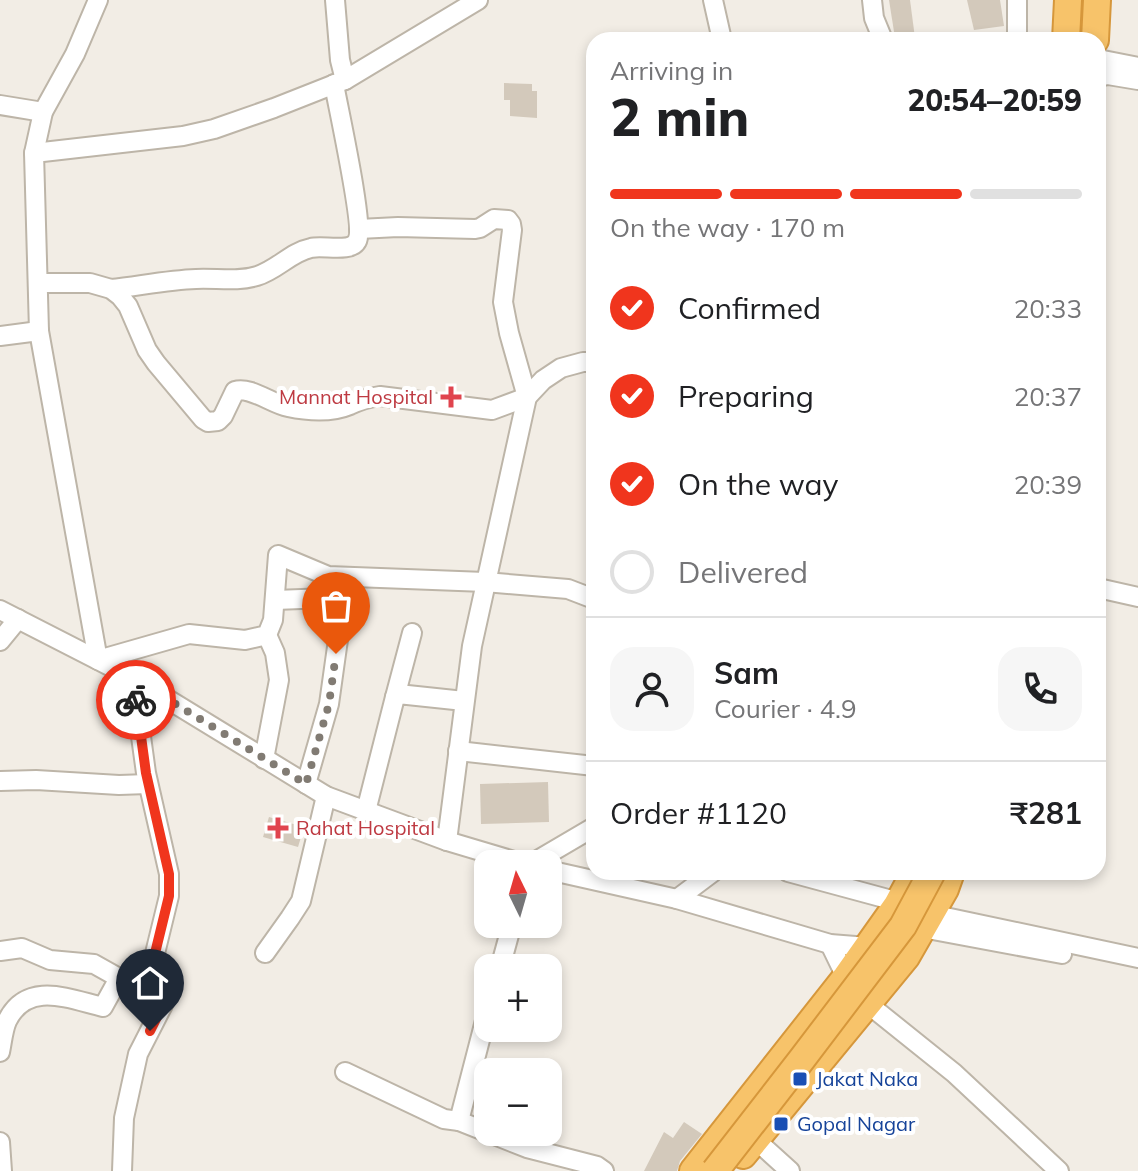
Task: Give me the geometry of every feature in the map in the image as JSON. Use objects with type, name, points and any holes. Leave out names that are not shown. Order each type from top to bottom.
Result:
[{"type":"highway","points":[[1066,32],[1068,0]]},
{"type":"highway","points":[[1081,32],[1083,0]]},
{"type":"highway","points":[[1095,32],[1097,0]]},
{"type":"highway","points":[[693,1171],[846,977],[910,880]]},
{"type":"highway","points":[[715,1171],[903,926],[928,880]]},
{"type":"highway","points":[[730,1171],[906,957],[948,880]]},
{"type":"street","points":[[98,0],[75,54],[43,112],[34,153],[39,331],[98,660]]},
{"type":"street","points":[[111,289],[187,279],[241,280],[273,270],[304,250],[355,245],[359,229],[340,82],[335,0]]},
{"type":"street","points":[[34,153],[183,136],[214,129],[340,82],[478,0]]},
{"type":"street","points":[[713,0],[720,32]]},
{"type":"street","points":[[872,0],[880,32]]},
{"type":"street","points":[[1017,0],[1017,32]]},
{"type":"street","points":[[1106,61],[1138,67]]},
{"type":"street","points":[[1106,75],[1138,80]]},
{"type":"street","points":[[0,105],[43,112]]},
{"type":"street","points":[[359,229],[475,229],[494,219],[508,220],[511,224],[512,240],[503,302],[527,397],[472,646],[447,841]]},
{"type":"street","points":[[38,283],[90,283],[111,289],[120,296],[156,363],[208,422],[218,421],[223,416],[235,391],[240,389],[277,404],[310,410],[328,410],[380,396],[492,410],[527,397],[543,380],[561,368],[586,362]]},
{"type":"street","points":[[0,336],[39,331]]},
{"type":"street","points":[[264,759],[279,680],[275,653],[267,635],[273,620],[278,555],[328,576],[485,582],[568,589],[586,596]]},
{"type":"street","points":[[328,576],[328,598]]},
{"type":"street","points":[[1106,590],[1138,597]]},
{"type":"street","points":[[275,600],[328,598],[343,604],[329,704],[306,784]]},
{"type":"street","points":[[0,610],[133,678],[326,796],[477,850]]},
{"type":"street","points":[[0,641],[18,619]]},
{"type":"street","points":[[366,811],[412,633]]},
{"type":"street","points":[[98,660],[189,634],[245,640],[267,635]]},
{"type":"street","points":[[122,1171],[124,1118],[138,1054],[163,1005],[148,982],[169,896],[169,874],[148,784],[133,678]]},
{"type":"street","points":[[395,697],[403,693],[464,701]]},
{"type":"street","points":[[458,751],[586,765]]},
{"type":"street","points":[[0,781],[148,784]]},
{"type":"street","points":[[265,953],[301,901],[326,796]]},
{"type":"street","points":[[555,850],[586,832]]},
{"type":"street","points":[[562,873],[586,879]]},
{"type":"street","points":[[592,880],[677,899],[830,944],[868,947],[894,971]]},
{"type":"street","points":[[677,899],[702,880]]},
{"type":"street","points":[[815,880],[894,905],[926,921],[1138,968]]},
{"type":"street","points":[[926,921],[1138,958]]},
{"type":"street","points":[[830,944],[846,977],[868,1004],[954,1073],[1059,1171]]},
{"type":"street","points":[[0,951],[22,948],[50,960],[94,964],[151,990]]},
{"type":"street","points":[[0,1052],[6,1023],[19,1003],[38,995],[103,1007],[119,978]]},
{"type":"street","points":[[459,1121],[479,1042]]},
{"type":"street","points":[[345,1072],[444,1119],[459,1121],[527,1148],[597,1166],[604,1171]]},
{"type":"street","points":[[733,1120],[790,1171]]},
{"type":"street","points":[[0,1142],[2,1171]]},
{"type":"building","points":[[889,0],[910,0],[914,32],[894,32]]},
{"type":"building","points":[[967,0],[1000,0],[1004,26],[974,30]]},
{"type":"building","points":[[504,83],[532,84],[532,91],[537,91],[537,118],[510,116],[510,100],[504,100]]},
{"type":"building","points":[[548,782],[549,822],[481,824],[480,784]]},
{"type":"building","points":[[269,817],[304,827],[298,847],[263,837]]},
{"type":"building","points":[[684,1122],[702,1134],[680,1161],[677,1171],[644,1171],[664,1132],[673,1138]]},
{"type":"way so far","points":[[136,700],[133,678],[306,784],[329,704],[336,654]]},
{"type":"place","name":"Mannat Hospital","points":[[451,397]]},
{"type":"place","name":"Rahat Hospital","points":[[278,828]]},
{"type":"place","name":"Jakat Naka","points":[[800,1079]]},
{"type":"place","name":"Gopal Nagar","points":[[781,1124]]},
{"type":"route","points":[[136,700],[146,773],[169,874],[169,896],[148,982],[152,993],[163,1005],[150,1031]]}]
